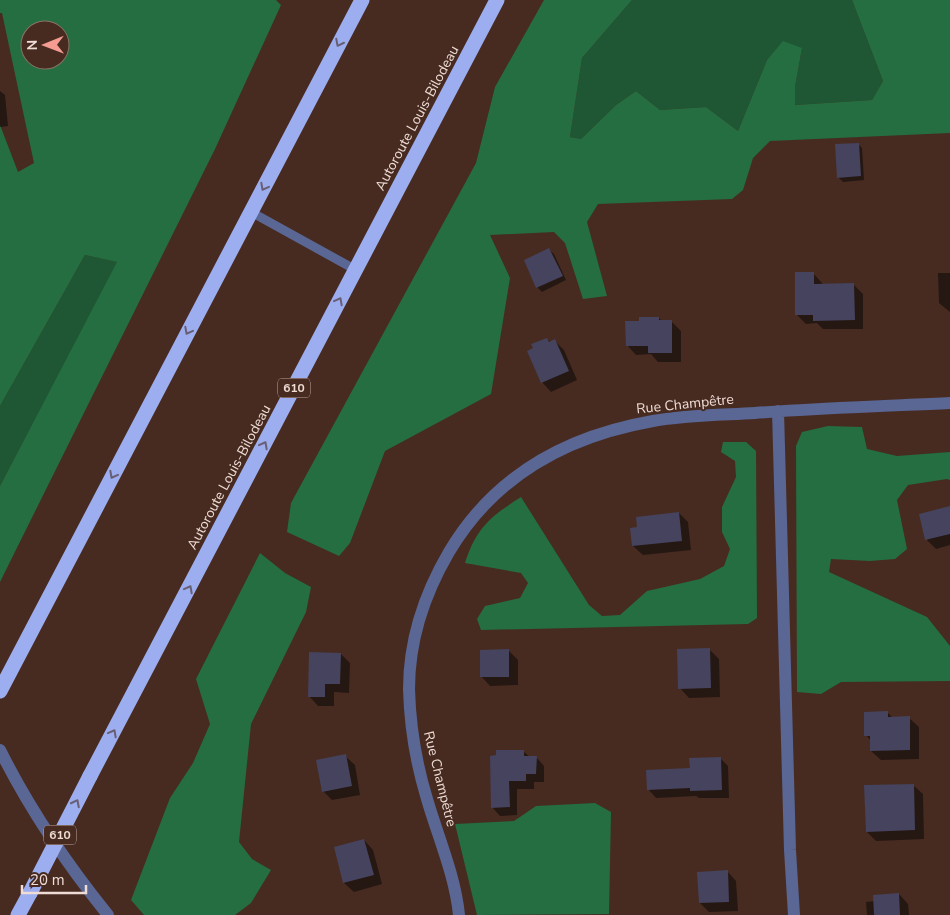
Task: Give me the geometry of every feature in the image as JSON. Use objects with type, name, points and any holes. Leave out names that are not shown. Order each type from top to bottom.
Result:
[{"type":"highway","points":[[0,691],[362,0]]},
{"type":"highway","name":"Autoroute Louis-Bilodeau","points":[[18,915],[497,0]]},
{"type":"street","name":"Rue Champêtre","points":[[459,915],[454,884],[420,774],[410,716],[409,685],[418,625],[427,596],[455,542],[474,517],[495,495],[518,475],[543,458],[570,444],[599,433],[654,421],[778,411],[950,404]]},
{"type":"street","points":[[778,411],[790,850],[794,915]]},
{"type":"street","points":[[0,750],[24,796],[46,832],[108,915]]},
{"type":"lane","points":[[251,212],[356,270]]},
{"type":"green space","points":[[0,0],[276,0],[281,5],[215,149],[0,582],[0,486],[117,262],[85,255],[0,406],[0,125],[18,172],[34,163],[2,13],[0,13]]},
{"type":"green space","points":[[544,0],[632,0],[582,58],[570,137],[581,139],[616,105],[636,91],[660,110],[706,107],[738,131],[767,60],[783,41],[802,48],[795,87],[795,105],[872,100],[883,81],[852,0],[950,0],[950,133],[770,141],[753,158],[743,190],[732,199],[598,204],[587,222],[607,296],[583,299],[565,243],[554,232],[490,235],[510,278],[491,394],[385,451],[350,543],[339,556],[287,532],[291,503],[476,163],[495,87]]},
{"type":"green space","points":[[632,0],[852,0],[883,81],[872,100],[795,105],[795,87],[802,48],[767,60],[738,131],[706,107],[660,110],[636,91],[616,105],[581,139],[570,137],[582,58]]},
{"type":"green space","points":[[85,255],[118,262],[0,486],[0,406]]},
{"type":"green space","points":[[828,426],[862,427],[867,449],[897,456],[950,452],[950,480],[908,485],[897,500],[907,549],[895,559],[870,561],[831,559],[829,572],[927,617],[950,646],[950,681],[841,682],[821,694],[797,692],[796,446],[802,432]]},
{"type":"green space","points":[[723,442],[746,442],[756,451],[757,618],[748,624],[481,630],[477,619],[485,606],[520,598],[528,583],[521,573],[465,563],[474,541],[486,524],[501,510],[521,497],[589,605],[602,616],[620,615],[647,591],[700,579],[724,566],[730,549],[722,532],[722,507],[736,477],[735,461],[721,452]]},
{"type":"green space","points":[[260,553],[285,573],[311,587],[306,612],[251,724],[239,842],[252,859],[271,870],[251,903],[235,915],[144,915],[131,900],[170,798],[193,763],[210,724],[196,679]]},
{"type":"green space","points":[[595,803],[611,812],[609,914],[477,915],[455,824],[514,821],[536,806]]},
{"type":"building","points":[[859,143],[861,176],[837,178],[835,144]]},
{"type":"building","points":[[549,248],[563,276],[536,288],[524,260]]},
{"type":"building","points":[[795,272],[814,272],[814,284],[854,283],[855,320],[813,321],[813,315],[795,315]]},
{"type":"building","points":[[639,317],[659,317],[659,320],[672,320],[672,353],[648,353],[648,346],[626,346],[625,321],[639,321]]},
{"type":"building","points":[[547,338],[549,342],[555,339],[569,371],[541,383],[527,351],[533,348],[531,344]]},
{"type":"building","points":[[950,506],[950,534],[925,540],[919,514]]},
{"type":"building","points":[[679,512],[682,541],[632,546],[630,528],[637,527],[636,517]]},
{"type":"building","points":[[710,648],[711,688],[678,689],[677,649]]},
{"type":"building","points":[[509,649],[509,677],[480,677],[480,650]]},
{"type":"building","points":[[309,652],[341,653],[340,684],[325,684],[325,697],[308,697]]},
{"type":"building","points":[[888,711],[888,717],[910,716],[910,750],[870,751],[870,736],[864,736],[864,712]]},
{"type":"building","points":[[496,750],[524,750],[524,756],[537,756],[536,774],[526,774],[526,781],[509,781],[510,807],[491,808],[490,756],[496,755]]},
{"type":"building","points":[[346,754],[352,786],[322,792],[316,760]]},
{"type":"building","points":[[721,757],[722,790],[690,791],[690,788],[647,790],[646,770],[690,768],[689,758]]},
{"type":"building","points":[[914,784],[915,830],[866,832],[864,785]]},
{"type":"building","points":[[364,839],[374,875],[343,883],[334,847]]},
{"type":"building","points":[[728,870],[729,902],[699,903],[697,872]]},
{"type":"building","points":[[899,893],[900,915],[874,915],[873,895]]}]
